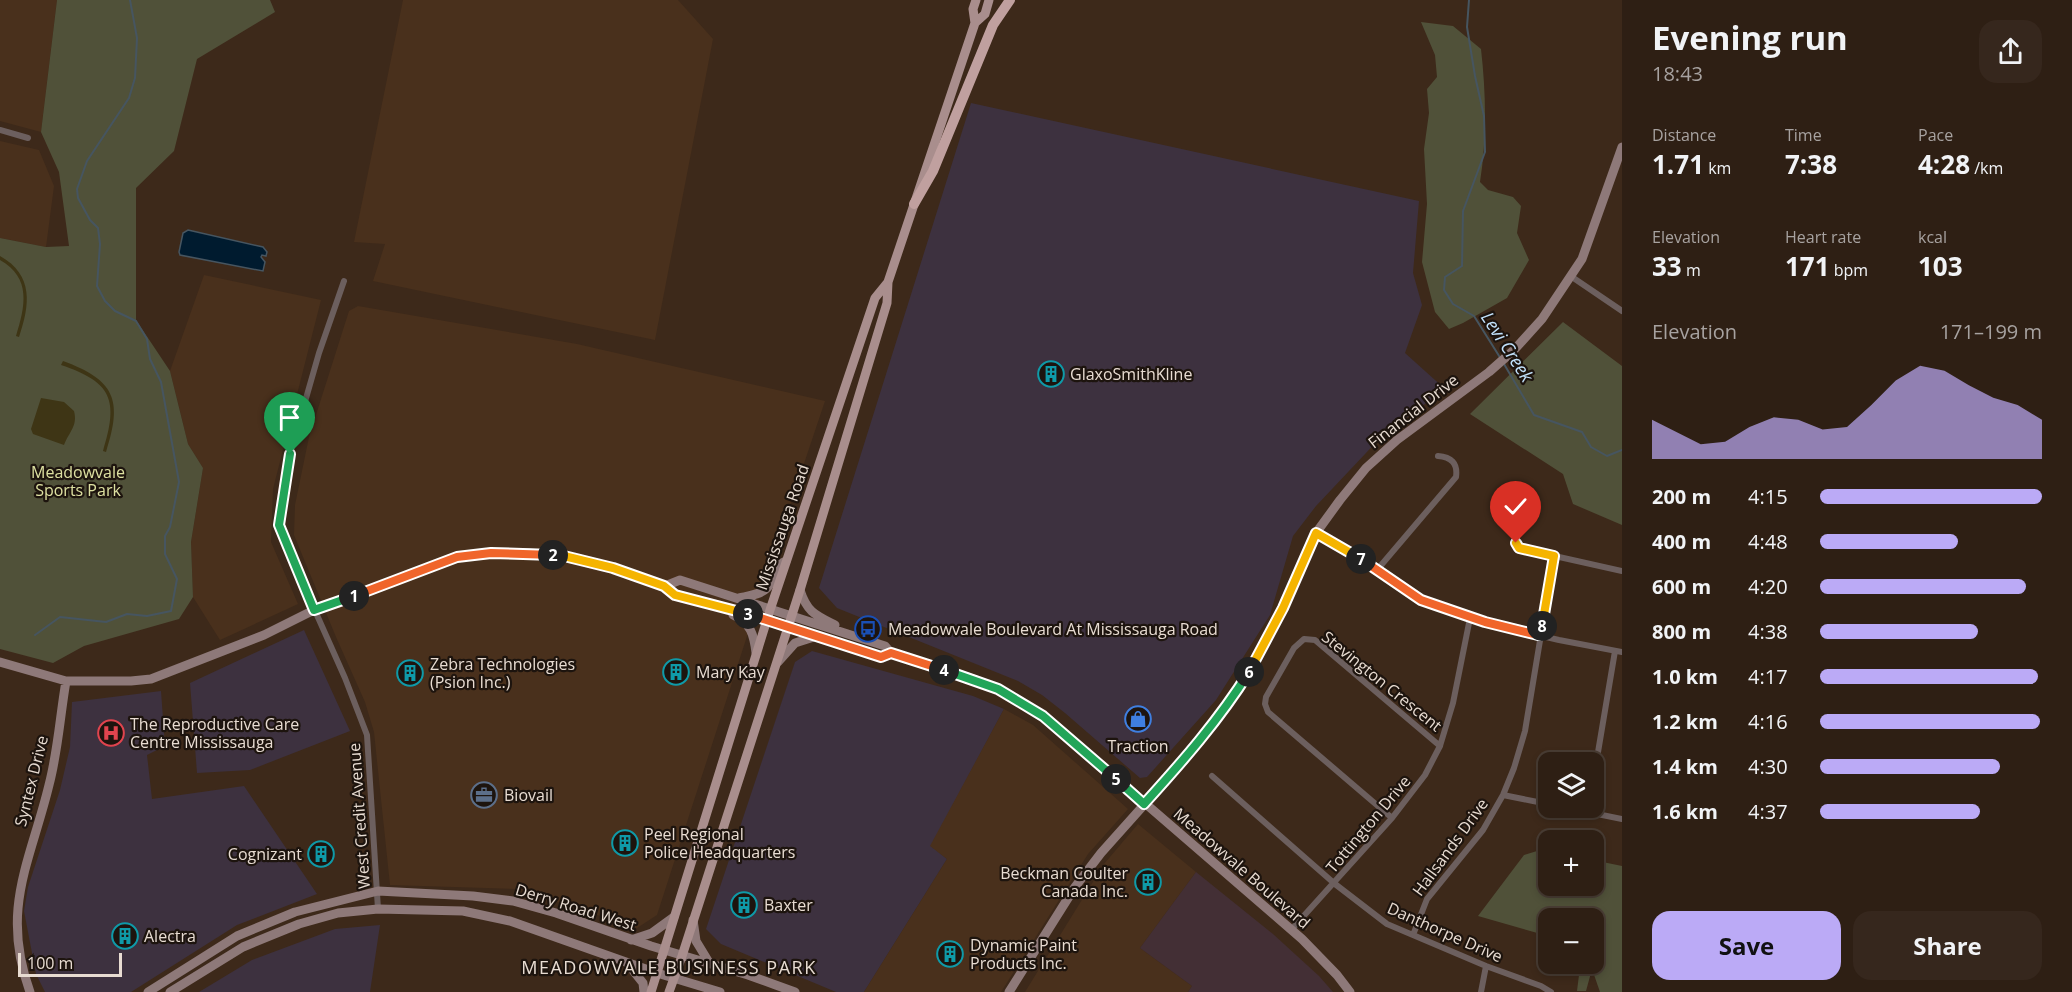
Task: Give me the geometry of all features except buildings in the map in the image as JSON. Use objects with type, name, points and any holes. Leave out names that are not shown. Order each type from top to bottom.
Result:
[{"type":"highway","points":[[914,204],[933,171],[993,25],[1010,0]]},
{"type":"main road","name":"Mississauga Road","points":[[669,992],[800,590],[887,303],[888,282],[975,23],[973,9],[976,0]]},
{"type":"main road","name":"Mississauga Road","points":[[975,23],[985,14],[989,0]]},
{"type":"main road","name":"Financial Drive","points":[[1009,992],[1075,887],[1101,853],[1215,723],[1248,674],[1283,608],[1316,533],[1340,500],[1379,455],[1429,415],[1489,372],[1514,350],[1542,319],[1582,260],[1622,147]]},
{"type":"main road","name":"Mississauga Road","points":[[651,992],[768,614],[875,298],[888,282]]},
{"type":"main road","name":"Meadowvale Boulevard","points":[[0,662],[66,681],[151,679],[264,635],[314,610],[457,557],[491,553],[564,556],[613,568],[664,586],[675,595],[724,608],[768,614]]},
{"type":"main road","points":[[736,599],[766,589],[778,566],[786,561]]},
{"type":"main road","name":"Meadowvale Boulevard","points":[[664,586],[680,580],[736,599],[789,621],[840,632],[885,646],[891,653],[998,689],[1043,716],[1291,930],[1337,975],[1350,992]]},
{"type":"main road","points":[[800,590],[809,610],[819,618],[835,624],[840,632]]},
{"type":"main road","points":[[724,608],[748,625],[754,637],[756,653]]},
{"type":"main road","name":"Meadowvale Boulevard","points":[[789,621],[817,636],[881,657],[891,653]]},
{"type":"main road","points":[[776,663],[795,643],[817,636]]},
{"type":"main road","name":"Syntex Drive","points":[[30,992],[20,966],[14,938],[14,911],[26,858],[49,786],[66,681]]},
{"type":"main road","name":"Derry Road West","points":[[148,992],[237,936],[295,912],[378,891],[473,896],[513,901],[795,992]]},
{"type":"main road","name":"Derry Road West","points":[[170,992],[243,947],[290,928],[338,913],[378,909],[463,912],[510,921],[657,973],[720,992]]},
{"type":"main road","points":[[631,940],[652,933],[674,917]]},
{"type":"main road","points":[[693,920],[696,941],[710,964]]},
{"type":"main road","points":[[625,961],[643,984],[644,992]]},
{"type":"main road","points":[[684,992],[701,987]]},
{"type":"street","points":[[0,129],[28,138]]},
{"type":"street","points":[[1572,277],[1622,310]]},
{"type":"street","name":"West Credit Avenue","points":[[344,281],[319,353],[288,461],[279,525],[345,678],[366,735],[378,909]]},
{"type":"street","points":[[1377,570],[1456,477],[1452,461],[1448,457],[1438,456]]},
{"type":"street","points":[[1517,531],[1515,541],[1519,548],[1622,571]]},
{"type":"street","points":[[1316,533],[1421,600],[1470,618],[1619,651],[1599,752]]},
{"type":"street","name":"Hallsands Drive","points":[[1413,935],[1427,899],[1479,836],[1503,795],[1514,768],[1525,730],[1554,556]]},
{"type":"street","name":"Tottington Drive","points":[[1291,930],[1335,884],[1422,780],[1440,746],[1453,703],[1470,618]]},
{"type":"street","name":"Stevington Crescent","points":[[1392,818],[1268,712],[1266,697],[1294,648],[1304,639],[1315,640],[1440,746]]},
{"type":"street","name":"Danthorpe Drive","points":[[1212,776],[1335,884],[1386,924],[1551,992]]},
{"type":"street","points":[[1503,795],[1538,802]]},
{"type":"street","points":[[1604,814],[1622,819]]},
{"type":"street","points":[[1481,992],[1486,966]]},
{"type":"shaded area","points":[[0,0],[57,0],[41,132],[0,121]]},
{"type":"shaded area","points":[[403,0],[678,0],[713,39],[655,340],[373,281],[385,244],[354,242]]},
{"type":"shaded area","points":[[971,103],[1419,201],[1413,273],[1422,305],[1405,353],[1445,389],[1382,436],[1316,506],[1293,536],[1270,615],[1216,700],[1147,777],[1140,778],[1065,713],[1042,695],[1018,681],[837,608],[819,588]]},
{"type":"shaded area","points":[[0,141],[39,150],[54,186],[46,247],[0,238]]},
{"type":"shaded area","points":[[204,275],[321,300],[273,489],[271,542],[298,604],[220,640],[193,597],[191,542],[203,468],[188,444],[170,371]]},
{"type":"shaded area","points":[[358,306],[577,344],[825,401],[657,915],[637,928],[518,889],[390,885],[374,732],[365,702],[294,535],[295,505],[309,437],[349,311]]},
{"type":"shaded area","points":[[304,630],[350,731],[250,770],[197,773],[190,683]]},
{"type":"shaded area","points":[[812,651],[973,696],[1004,709],[931,846],[947,859],[864,992],[836,992],[721,944],[706,929],[795,662]]},
{"type":"shaded area","points":[[161,691],[165,746],[147,755],[152,799],[244,786],[317,894],[237,925],[131,992],[45,992],[36,974],[24,911],[28,887],[60,790],[70,747],[72,702]]},
{"type":"shaded area","points":[[1004,709],[1033,725],[1128,809],[1088,854],[1001,992],[864,992],[947,859],[930,846]]},
{"type":"shaded area","points":[[1138,824],[1196,872],[1140,948],[1192,986],[1188,992],[1025,992],[1104,864]]},
{"type":"shaded area","points":[[1196,872],[1273,934],[1333,992],[1188,992],[1192,986],[1140,948]]},
{"type":"shaded area","points":[[380,925],[370,992],[199,992],[252,960],[335,929]]},
{"type":"green space","name":"Meadowvale Sports Park","points":[[57,0],[270,0],[275,12],[197,59],[174,151],[136,188],[136,320],[170,371],[188,444],[203,468],[191,542],[193,597],[179,619],[84,646],[53,663],[0,649],[0,238],[46,247],[69,246],[59,172],[41,132]]},
{"type":"green space","points":[[1421,22],[1453,26],[1481,49],[1485,116],[1480,182],[1488,190],[1513,197],[1521,206],[1517,233],[1529,260],[1507,298],[1449,329],[1435,312],[1422,262],[1427,204],[1424,149],[1429,113],[1427,89],[1437,77],[1435,55]]},
{"type":"green space","points":[[1563,322],[1622,366],[1622,525],[1573,504],[1563,474],[1470,414]]},
{"type":"green space","points":[[1538,851],[1538,896],[1604,896],[1604,862],[1622,866],[1622,992],[1600,992],[1594,974],[1604,974],[1604,908],[1538,908],[1538,933],[1478,916],[1524,855]]},
{"type":"green space","points":[[1579,974],[1591,974],[1586,991],[1577,991]]},
{"type":"sand","points":[[0,256],[19,272],[24,282],[27,302],[19,337],[16,336],[23,304],[21,284],[10,267],[0,260]]},
{"type":"sand","points":[[63,361],[94,376],[104,384],[110,394],[114,405],[114,419],[106,452],[103,451],[110,418],[107,395],[91,378],[61,365]]},
{"type":"sand","points":[[41,398],[64,402],[74,411],[74,425],[64,445],[33,434],[31,429]]},
{"type":"water","points":[[188,230],[263,247],[267,252],[266,256],[261,257],[265,262],[263,271],[180,255],[183,233]]},
{"type":"waterway","points":[[35,635],[60,617],[106,622],[127,614],[147,616],[171,611],[177,579],[165,554],[165,536],[170,527],[179,482],[161,382],[150,359],[147,339],[136,321],[115,311],[105,301],[97,286],[100,244],[98,228],[90,220],[78,198],[77,189],[87,161],[129,98],[135,78],[137,38],[130,0]]},
{"type":"waterway","name":"Levi Creek","points":[[1469,0],[1467,27],[1484,116],[1485,152],[1463,211],[1462,266],[1445,277],[1444,290],[1453,304],[1474,316],[1501,359]]},
{"type":"waterway","name":"Levi Creek","points":[[1504,364],[1534,415],[1582,432],[1591,447],[1607,456],[1622,450]]},
{"type":"place","name":"GlaxoSmithKline","points":[[1051,374]]},
{"type":"place","name":"Meadowvale Boulevard At Mississauga Road","points":[[868,629]]},
{"type":"place","name":"Mary Kay","points":[[676,672]]},
{"type":"place","name":"Zebra Technologies (Psion Inc.)","points":[[410,673]]},
{"type":"place","name":"Traction","points":[[1138,719]]},
{"type":"place","name":"The Reproductive Care Centre Mississauga","points":[[111,733]]},
{"type":"place","name":"Biovail","points":[[484,795]]},
{"type":"place","name":"Peel Regional Police Headquarters","points":[[625,843]]},
{"type":"place","name":"Cognizant","points":[[321,854]]},
{"type":"place","name":"Beckman Coulter Canada Inc.","points":[[1148,882]]},
{"type":"place","name":"Baxter","points":[[744,905]]},
{"type":"place","name":"Alectra","points":[[125,936]]},
{"type":"place","name":"Dynamic Paint Products Inc.","points":[[950,954]]},
{"type":"district","name":"MEADOWVALE BUSINESS PARK","points":[[669,968]]},
{"type":"route","points":[[290,454],[279,525],[314,610],[457,557],[491,553],[564,556],[613,568],[664,586],[675,595],[767,619],[881,657],[891,653],[998,689],[1043,716],[1144,804],[1220,716],[1248,674],[1283,608],[1316,533],[1367,563],[1421,600],[1470,618],[1540,635],[1554,556],[1519,548],[1516,543]]}]
